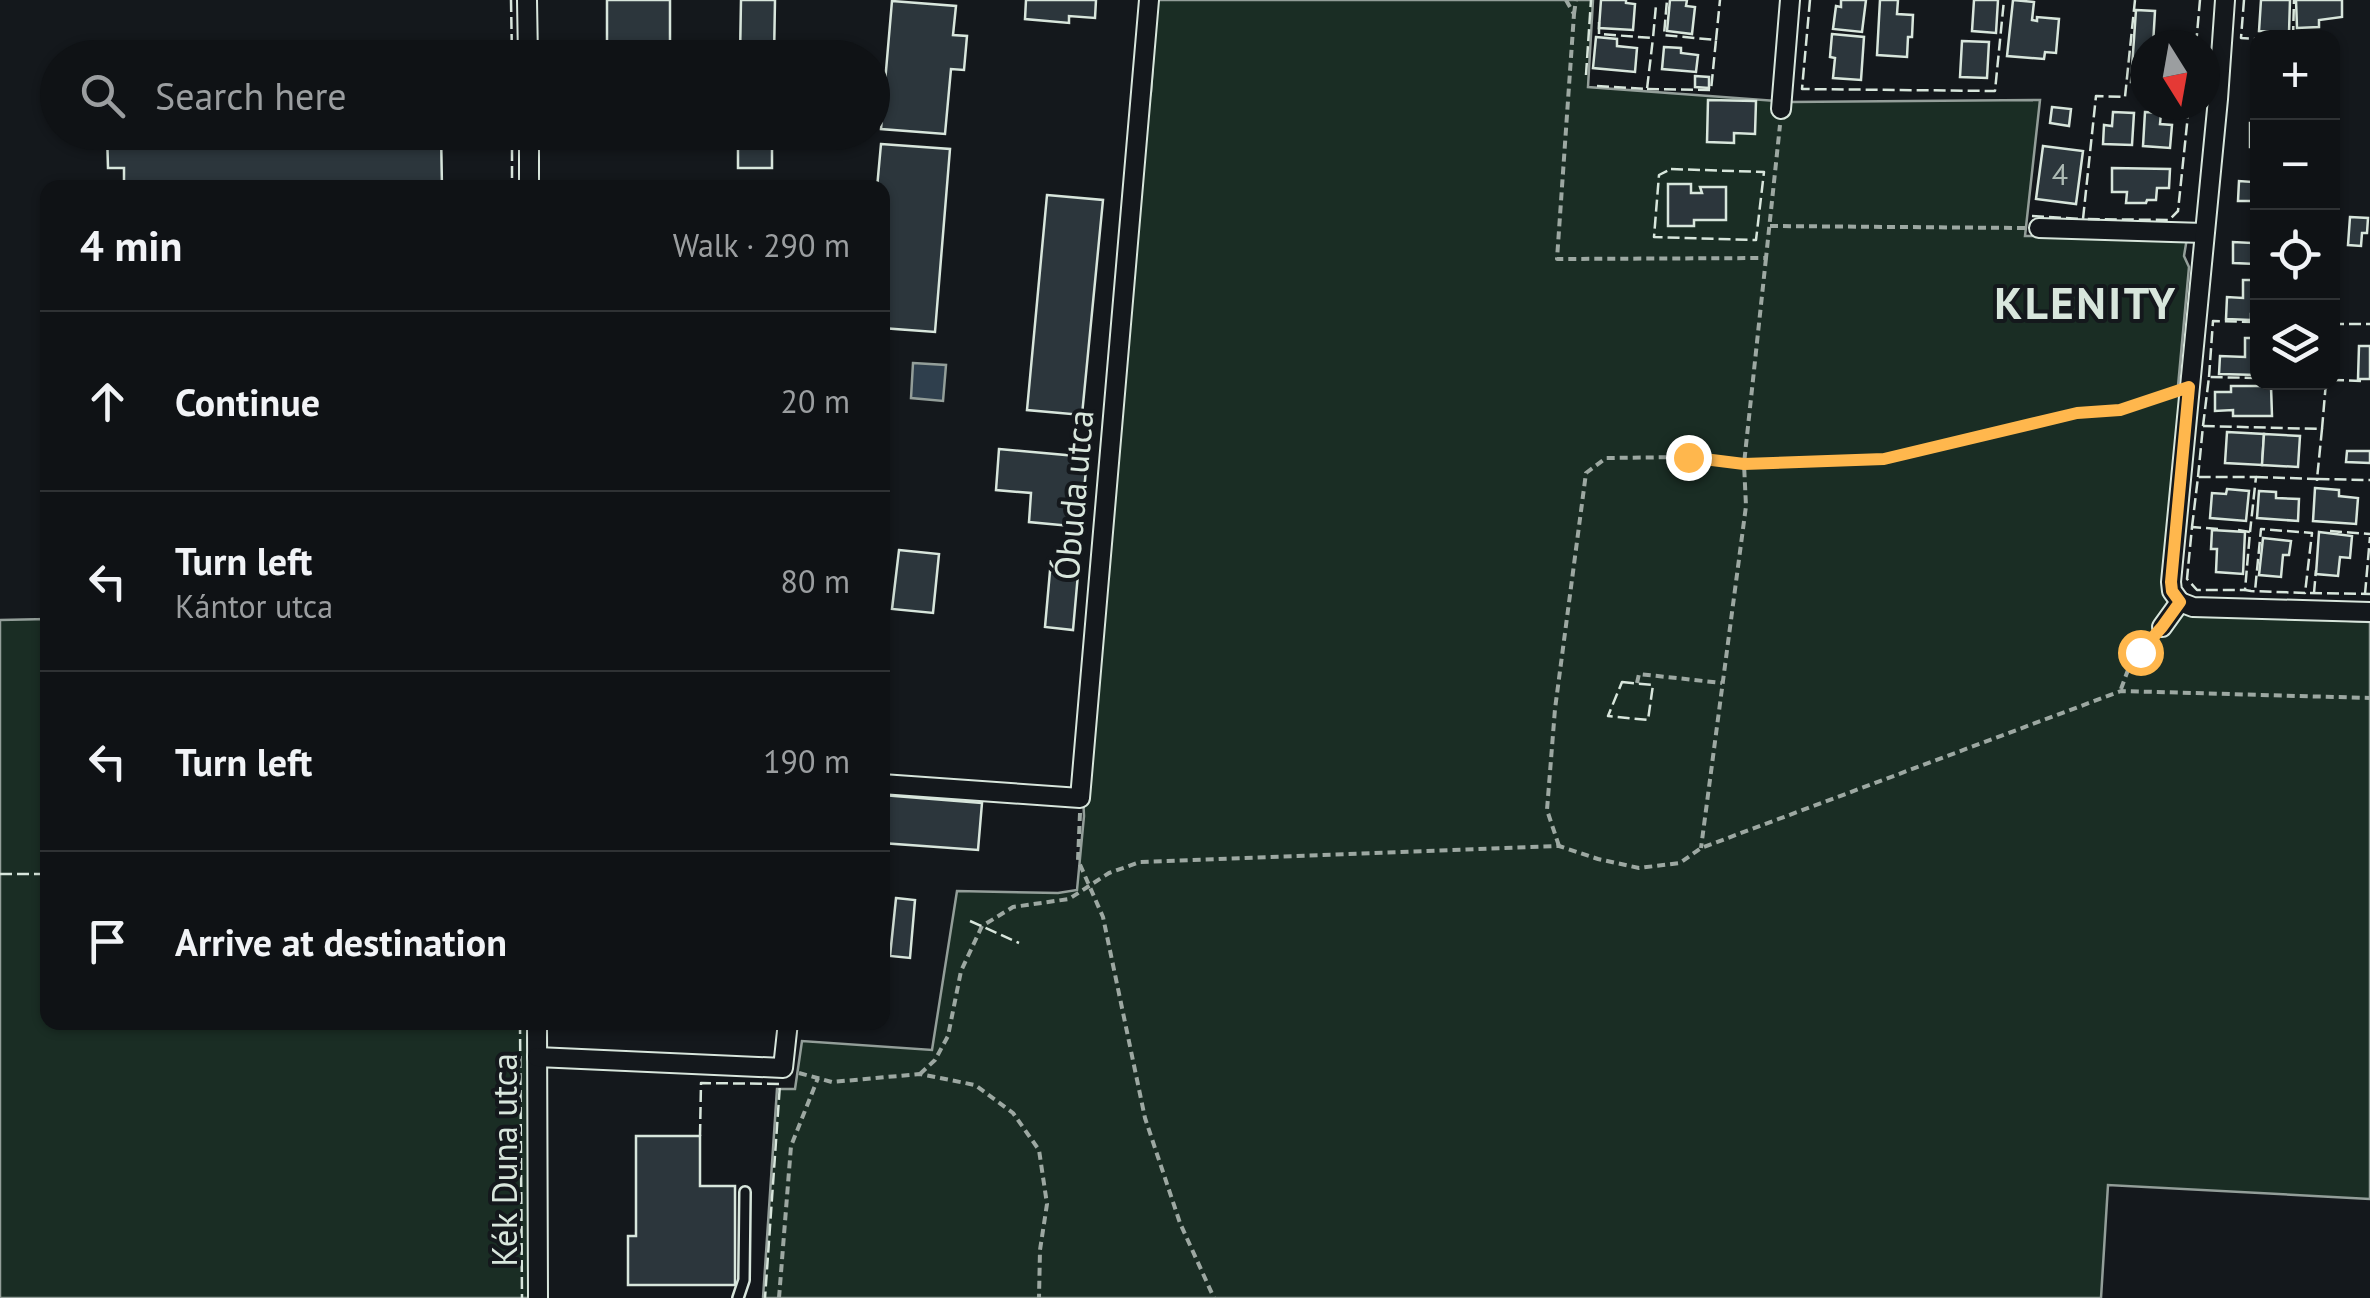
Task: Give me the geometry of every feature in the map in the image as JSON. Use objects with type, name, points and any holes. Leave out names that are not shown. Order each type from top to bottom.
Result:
[{"type":"street","points":[[528,0],[528,40]]},
{"type":"street","name":"Óbuda utca","points":[[1080,798],[1150,0]]},
{"type":"street","points":[[1781,109],[1790,0]]},
{"type":"street","points":[[2225,0],[2172,591],[2180,602],[2193,607],[2370,612]]},
{"type":"street","points":[[528,150],[529,180]]},
{"type":"street","points":[[2038,228],[2204,233]]},
{"type":"street","points":[[2162,627],[2180,602]]},
{"type":"street","points":[[890,785],[1080,798]]},
{"type":"street","name":"Kék Duna utca","points":[[536,1030],[538,1298]]},
{"type":"street","points":[[537,1057],[783,1068],[787,1030]]},
{"type":"lane","points":[[738,1298],[744,1280],[744,1192]]},
{"type":"path","points":[[1566,0],[1574,14]]},
{"type":"path","points":[[1576,0],[1557,259],[1766,258]]},
{"type":"path","points":[[1701,848],[1746,506],[1744,464],[1781,109]]},
{"type":"path","points":[[1770,226],[2038,228]]},
{"type":"path","points":[[1559,846],[1547,810],[1555,708],[1586,473],[1606,458],[1688,457],[1744,464],[1884,459],[2077,413],[2120,410],[2189,387]]},
{"type":"path","points":[[2120,691],[2128,670],[2162,627]]},
{"type":"path","points":[[1637,683],[1639,674],[1722,683]]},
{"type":"path","points":[[920,1074],[936,1060],[948,1036],[961,971],[982,926],[1013,907],[1068,899],[1109,873],[1140,862],[1559,846],[1639,868],[1680,863],[1701,848],[2120,691],[2370,698]]},
{"type":"path","points":[[1080,798],[1078,860],[1104,916],[1145,1118],[1180,1223],[1214,1298]]},
{"type":"path","points":[[783,1068],[832,1082],[920,1074],[976,1085],[1014,1113],[1040,1150],[1047,1204],[1040,1250],[1039,1298]]},
{"type":"path","points":[[779,1298],[792,1146],[818,1078]]},
{"type":"green space","points":[[1157,0],[1593,0],[1588,87],[1789,102],[2040,100],[2025,236],[2187,238],[2184,256],[2189,267],[2178,386],[2185,386],[2178,415],[2164,591],[2188,612],[2370,622],[2370,1199],[2108,1185],[2101,1298],[763,1298],[777,1089],[795,1089],[802,1041],[932,1050],[957,891],[1077,890]]},
{"type":"green space","points":[[40,619],[40,1030],[535,1030],[545,1298],[0,1298],[0,620]]},
{"type":"water","points":[[913,363],[946,365],[943,401],[911,398]]},
{"type":"building","points":[[607,0],[670,0],[670,40],[607,40]]},
{"type":"building","points":[[741,0],[775,0],[774,40],[740,40]]},
{"type":"building","points":[[1026,0],[1096,0],[1095,18],[1069,16],[1069,23],[1025,19]]},
{"type":"building","points":[[1601,0],[1635,4],[1633,30],[1599,28]]},
{"type":"building","points":[[1670,0],[1687,0],[1686,6],[1695,7],[1692,34],[1667,31]]},
{"type":"building","points":[[1841,0],[1866,0],[1862,32],[1833,29],[1836,6],[1841,7]]},
{"type":"building","points":[[1880,0],[1898,0],[1897,14],[1913,15],[1907,57],[1877,55]]},
{"type":"building","points":[[1974,0],[1998,0],[1996,33],[1972,31]]},
{"type":"building","points":[[2013,0],[2034,2],[2032,20],[2059,19],[2056,53],[2045,52],[2044,59],[2007,56]]},
{"type":"building","points":[[2261,0],[2290,0],[2289,30],[2259,30]]},
{"type":"building","points":[[2296,0],[2342,0],[2342,17],[2319,20],[2319,27],[2297,28]]},
{"type":"building","points":[[892,1],[956,6],[953,35],[967,36],[964,70],[951,69],[945,134],[890,130]]},
{"type":"building","points":[[2136,10],[2155,11],[2154,30],[2135,30]]},
{"type":"building","points":[[1832,34],[1864,37],[1861,80],[1833,78]]},
{"type":"building","points":[[1596,37],[1617,39],[1617,46],[1637,48],[1635,72],[1593,68]]},
{"type":"building","points":[[1962,41],[1989,42],[1987,78],[1960,77]]},
{"type":"building","points":[[1664,47],[1698,55],[1696,72],[1662,69]]},
{"type":"building","points":[[1695,76],[1709,77],[1709,88],[1695,87]]},
{"type":"building","points":[[1708,100],[1756,101],[1755,134],[1734,133],[1734,143],[1707,142]]},
{"type":"building","points":[[2052,107],[2071,109],[2069,126],[2050,123]]},
{"type":"building","points":[[2113,112],[2130,113],[2130,120],[2134,120],[2132,145],[2103,144],[2104,125],[2112,126]]},
{"type":"building","points":[[2145,120],[2172,125],[2170,148],[2143,146]]},
{"type":"building","points":[[890,145],[950,149],[935,332],[890,329],[890,180],[878,180],[880,150],[890,150]]},
{"type":"building","points":[[2043,146],[2083,151],[2076,204],[2036,199]]},
{"type":"building","points":[[108,150],[441,150],[442,180],[124,180],[124,168],[108,168]]},
{"type":"building","points":[[738,150],[772,150],[772,168],[738,168]]},
{"type":"building","points":[[2112,168],[2170,169],[2169,188],[2157,188],[2156,200],[2126,203],[2127,192],[2112,192]]},
{"type":"building","points":[[2239,181],[2250,182],[2250,201],[2238,201]]},
{"type":"building","points":[[1668,184],[1691,184],[1691,193],[1702,193],[1700,187],[1726,187],[1726,220],[1694,220],[1694,226],[1668,226]]},
{"type":"building","points":[[1047,195],[1103,200],[1082,415],[1027,410]]},
{"type":"building","points":[[2350,217],[2368,218],[2361,246],[2348,245]]},
{"type":"building","points":[[2233,242],[2250,243],[2250,264],[2233,263]]},
{"type":"building","points":[[2243,280],[2250,280],[2250,320],[2226,319],[2227,297],[2243,298]]},
{"type":"building","points":[[2245,338],[2250,338],[2250,375],[2219,374],[2220,356],[2245,357]]},
{"type":"building","points":[[2359,346],[2370,346],[2370,379],[2358,379]]},
{"type":"building","points":[[2231,386],[2271,390],[2272,416],[2233,416],[2233,410],[2215,411],[2215,392],[2231,392]]},
{"type":"building","points":[[2227,432],[2264,434],[2262,465],[2225,463]]},
{"type":"building","points":[[2264,434],[2300,436],[2298,467],[2262,465]]},
{"type":"building","points":[[999,449],[1087,457],[1081,527],[1029,522],[1031,493],[996,490]]},
{"type":"building","points":[[2347,451],[2370,451],[2370,463],[2346,462]]},
{"type":"building","points":[[2315,488],[2339,490],[2339,496],[2358,498],[2356,524],[2313,521]]},
{"type":"building","points":[[2227,489],[2249,491],[2246,521],[2210,518],[2212,493],[2226,494]]},
{"type":"building","points":[[2259,491],[2276,492],[2276,498],[2299,499],[2298,521],[2257,518]]},
{"type":"building","points":[[2212,530],[2245,532],[2243,574],[2216,572],[2217,549],[2211,549]]},
{"type":"building","points":[[2319,532],[2352,536],[2350,558],[2340,557],[2338,576],[2316,574]]},
{"type":"building","points":[[2263,538],[2291,541],[2289,555],[2283,555],[2281,577],[2259,575]]},
{"type":"building","points":[[899,550],[939,554],[933,613],[892,609]]},
{"type":"building","points":[[1050,571],[1078,574],[1073,630],[1045,627]]},
{"type":"building","points":[[890,796],[982,803],[978,850],[890,844]]},
{"type":"building","points":[[896,898],[915,900],[910,958],[890,956]]},
{"type":"building","points":[[636,1136],[700,1136],[700,1186],[735,1186],[735,1285],[628,1285],[628,1236],[636,1236]]},
{"type":"fence","points":[[511,0],[512,40]]},
{"type":"fence","points":[[1586,75],[1591,0]]},
{"type":"fence","points":[[1647,89],[1711,90],[1716,40],[1664,35],[1667,0]]},
{"type":"fence","points":[[1716,40],[1720,0]]},
{"type":"fence","points":[[1810,0],[1802,89],[1995,91],[2004,0]]},
{"type":"fence","points":[[2132,30],[2135,0]]},
{"type":"fence","points":[[2197,30],[2200,0]]},
{"type":"fence","points":[[2244,0],[2241,38],[2250,39]]},
{"type":"fence","points":[[2293,30],[2294,0]]},
{"type":"fence","points":[[1599,22],[1599,34],[1653,38],[1656,5]]},
{"type":"fence","points":[[1597,86],[1647,89],[1653,38]]},
{"type":"fence","points":[[2130,48],[2125,97],[2096,96],[2083,219],[2169,220],[2178,211],[2187,120]]},
{"type":"fence","points":[[512,150],[512,180]]},
{"type":"fence","points":[[1671,169],[1764,172],[1756,240],[1654,237],[1659,175],[1671,169]]},
{"type":"fence","points":[[2032,216],[2083,219]]},
{"type":"fence","points":[[2209,377],[2213,321],[2250,322]]},
{"type":"fence","points":[[2340,324],[2370,324]]},
{"type":"fence","points":[[2203,426],[2209,377],[2250,378]]},
{"type":"fence","points":[[2340,380],[2365,381]]},
{"type":"fence","points":[[2322,429],[2325,390]]},
{"type":"fence","points":[[2198,477],[2203,426],[2322,429],[2317,479],[2370,480]]},
{"type":"fence","points":[[2192,527],[2198,477],[2256,477],[2250,532]]},
{"type":"fence","points":[[2256,477],[2317,479],[2317,484]]},
{"type":"fence","points":[[2218,529],[2192,527],[2187,579],[2197,590],[2245,590]]},
{"type":"fence","points":[[2238,530],[2250,532],[2245,590],[2251,591],[2305,593],[2312,533],[2261,529],[2255,591]]},
{"type":"fence","points":[[2330,531],[2370,534]]},
{"type":"fence","points":[[2365,594],[2370,537]]},
{"type":"fence","points":[[2314,593],[2316,570]]},
{"type":"fence","points":[[2310,593],[2370,594]]},
{"type":"fence","points":[[1622,682],[1653,685],[1648,720],[1608,716],[1622,682]]},
{"type":"fence","points":[[0,874],[40,874]]},
{"type":"fence","points":[[970,921],[1019,943]]},
{"type":"fence","points":[[520,1030],[522,1298]]},
{"type":"fence","points":[[700,1136],[701,1083],[780,1084],[765,1298]]},
{"type":"district","name":"KLENITY","points":[[2086,303]]},
{"type":"route","points":[[1688,457],[1744,464],[1884,459],[2077,413],[2120,410],[2189,387],[2171,582],[2180,602],[2140,652]]}]
